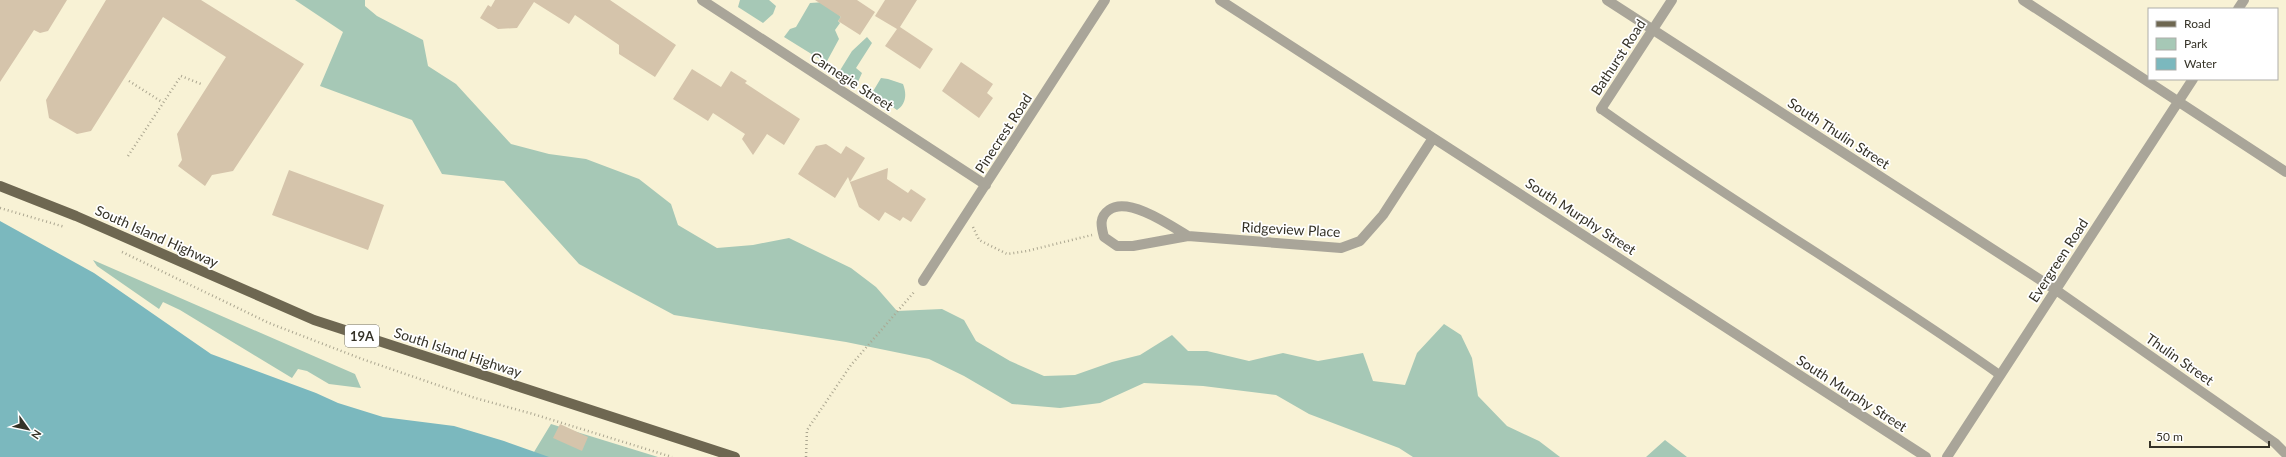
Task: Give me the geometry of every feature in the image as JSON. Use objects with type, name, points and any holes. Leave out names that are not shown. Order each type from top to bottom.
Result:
[{"type":"main road","name":"South Island Highway","points":[[0,186],[76,216],[314,320],[735,457]]},
{"type":"street","name":"Carnegie Street","points":[[702,0],[986,185]]},
{"type":"street","name":"Pinecrest Road","points":[[923,281],[1105,0]]},
{"type":"street","name":"South Murphy Street","points":[[1220,0],[1926,457]]},
{"type":"street","name":"South Thulin Street","points":[[1607,0],[2056,290]]},
{"type":"street","name":"Bathurst Road","points":[[1601,110],[1672,0]]},
{"type":"street","points":[[2023,0],[2179,100],[2286,172]]},
{"type":"street","name":"Evergreen Road","points":[[1947,457],[2192,80]]},
{"type":"street","name":"Ridgeview Place","points":[[1188,236],[1128,205],[1115,206],[1104,213],[1100,224],[1104,237],[1118,246],[1133,246],[1188,236],[1341,248],[1360,241],[1383,215],[1433,138]]},
{"type":"street","name":"Thulin Street","points":[[2056,290],[2275,443],[2286,454]]},
{"type":"lane","points":[[1601,110],[1718,189],[1837,264],[2000,375]]},
{"type":"path","points":[[128,156],[162,102],[181,76],[201,84]]},
{"type":"path","points":[[129,81],[162,102]]},
{"type":"path","points":[[968,213],[979,240],[1007,254],[1027,251],[1103,232]]},
{"type":"path","points":[[806,457],[807,430],[828,398],[851,365],[923,281]]},
{"type":"green space","points":[[295,0],[365,0],[365,6],[377,16],[423,40],[428,66],[456,84],[511,144],[549,154],[586,159],[639,179],[671,204],[678,225],[717,248],[753,245],[789,238],[851,268],[876,287],[897,311],[942,309],[964,320],[976,341],[1010,361],[1044,376],[1075,375],[1112,362],[1140,355],[1172,335],[1188,351],[1207,351],[1249,361],[1283,353],[1318,361],[1363,353],[1373,381],[1405,385],[1417,353],[1444,324],[1461,335],[1472,358],[1478,396],[1507,426],[1539,441],[1560,457],[1413,457],[1399,448],[1309,414],[1276,395],[1203,386],[1144,383],[1100,403],[1060,408],[1012,404],[964,376],[929,359],[846,342],[674,315],[579,264],[504,181],[442,174],[412,120],[320,86],[343,32]]},
{"type":"green space","points":[[740,0],[769,0],[776,6],[773,14],[763,23],[738,7]]},
{"type":"green space","points":[[825,2],[841,17],[838,21],[840,23],[835,30],[839,39],[826,63],[784,37],[790,29],[796,27],[810,3]]},
{"type":"green space","points":[[867,37],[872,43],[856,68],[862,73],[857,84],[839,72],[852,51]]},
{"type":"green space","points":[[881,78],[903,84],[905,98],[900,108],[897,110],[872,93]]},
{"type":"green space","points":[[93,260],[355,374],[361,388],[329,384],[307,371],[298,369],[292,378],[180,310],[163,302],[159,309],[97,266]]},
{"type":"green space","points":[[551,424],[658,457],[531,457]]},
{"type":"green space","points":[[1665,440],[1687,457],[1646,457]]},
{"type":"water","points":[[0,221],[94,273],[211,354],[316,393],[338,403],[383,417],[454,426],[504,441],[549,457],[0,457]]},
{"type":"building","points":[[0,0],[67,0],[48,31],[40,33],[34,30],[0,82]]},
{"type":"building","points":[[106,0],[201,0],[304,64],[233,171],[212,175],[205,186],[178,166],[182,160],[177,134],[226,57],[163,17],[91,131],[77,134],[49,118],[46,100]]},
{"type":"building","points":[[495,0],[610,0],[676,45],[655,77],[619,54],[619,45],[575,15],[569,24],[534,2],[517,28],[498,29],[480,18],[488,5],[491,7]]},
{"type":"building","points":[[815,0],[857,0],[875,12],[860,35],[838,21],[841,17]]},
{"type":"building","points":[[885,0],[917,0],[900,27],[933,49],[920,69],[885,46],[897,29],[875,16]]},
{"type":"building","points":[[961,62],[993,84],[987,93],[993,98],[979,118],[942,91]]},
{"type":"building","points":[[692,69],[721,87],[731,71],[747,81],[745,83],[800,119],[784,145],[767,134],[753,155],[742,139],[745,134],[713,113],[708,121],[673,99]]},
{"type":"building","points":[[826,144],[841,154],[846,146],[865,158],[850,182],[888,168],[887,179],[908,193],[911,189],[926,199],[911,222],[903,217],[900,221],[885,212],[879,221],[859,207],[848,177],[835,198],[798,174],[816,146]]},
{"type":"building","points":[[289,170],[384,205],[368,250],[272,215]]},
{"type":"building","points":[[560,424],[588,437],[582,451],[553,438]]}]
